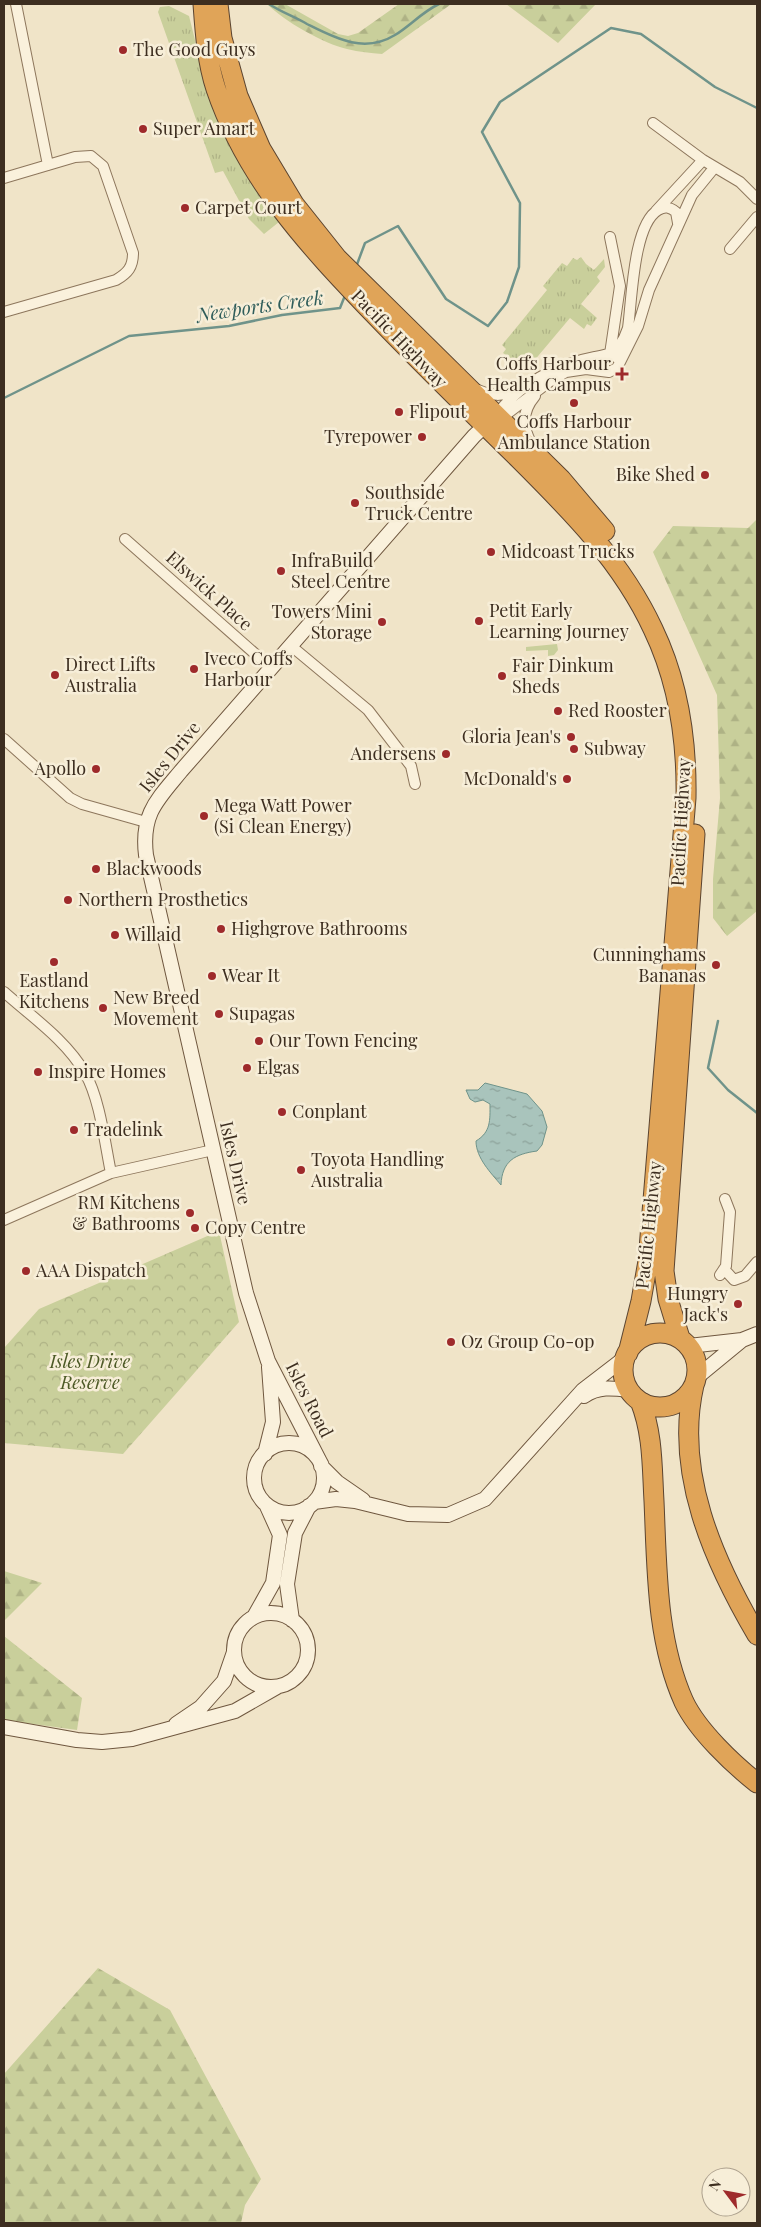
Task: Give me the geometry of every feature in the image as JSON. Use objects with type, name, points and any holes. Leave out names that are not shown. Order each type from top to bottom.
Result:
[{"type":"highway","name":"Pacific Highway","points":[[203,4],[210,67],[226,114],[247,159],[280,210],[490,421],[580,520],[622,574],[645,612],[662,648],[676,693],[682,726],[686,762],[686,798],[648,1261],[641,1301],[627,1355]]},
{"type":"highway","name":"Pacific Highway","points":[[218,4],[222,38],[229,68],[238,96],[261,149],[294,204],[344,273]]},
{"type":"highway","name":"Pacific Highway","points":[[360,290],[468,387],[490,421],[548,466],[602,527],[628,562],[652,601],[674,649],[687,692],[696,742],[698,788],[691,916],[664,1271],[668,1299],[685,1342]]},
{"type":"highway","points":[[757,1635],[728,1580],[699,1508],[691,1470],[688,1428],[689,1407],[695,1381],[695,1357],[685,1342],[668,1333],[655,1333],[643,1336],[633,1344],[627,1355],[623,1367],[624,1379],[648,1420],[652,1454],[658,1601],[672,1667],[685,1703],[708,1736],[735,1765],[757,1784]]},
{"type":"highway","points":[[635,1396],[652,1406],[677,1403],[687,1395],[695,1381]]},
{"type":"street","points":[[16,4],[48,164]]},
{"type":"street","points":[[653,123],[714,168],[740,182],[757,199]]},
{"type":"street","points":[[4,178],[82,155],[91,156],[103,166],[130,244],[133,264],[127,274],[116,280],[4,312]]},
{"type":"street","points":[[606,372],[600,365],[627,333],[640,239],[644,226],[703,160]]},
{"type":"street","points":[[490,421],[509,401],[535,386],[566,372],[586,369],[612,372],[618,366],[638,326],[649,290],[692,195],[714,168]]},
{"type":"street","points":[[654,213],[660,209],[669,208],[677,215],[678,224]]},
{"type":"street","points":[[730,249],[757,217]]},
{"type":"street","points":[[609,355],[620,286],[610,237]]},
{"type":"street","points":[[468,387],[500,396],[535,386],[564,365],[609,355],[618,359],[618,366]]},
{"type":"street","points":[[535,386],[526,409],[524,423],[529,439],[548,466]]},
{"type":"street","name":"Isles Drive","points":[[268,1361],[246,1293],[146,855],[144,839],[146,822],[160,796],[270,667],[490,421]]},
{"type":"street","name":"Elswick Place","points":[[125,539],[270,667]]},
{"type":"street","points":[[290,645],[368,710],[412,766],[415,784]]},
{"type":"street","points":[[4,739],[70,798],[82,804],[146,822]]},
{"type":"street","points":[[4,992],[71,1053],[86,1075],[99,1113],[111,1174]]},
{"type":"street","points":[[4,1220],[111,1174],[213,1150]]},
{"type":"street","points":[[725,1199],[730,1212],[726,1266],[722,1272],[734,1280],[745,1276],[757,1262]]},
{"type":"street","points":[[695,1381],[742,1340],[757,1334]]},
{"type":"street","points":[[685,1342],[742,1340]]},
{"type":"street","points":[[266,1504],[285,1513],[298,1512],[312,1504],[336,1499],[408,1514],[448,1515],[485,1499],[592,1383],[627,1355]]},
{"type":"street","name":"Isles Road","points":[[265,1454],[273,1422],[268,1361]]},
{"type":"street","name":"Isles Road","points":[[268,1361],[320,1463]]},
{"type":"street","points":[[573,1403],[596,1390],[607,1388],[635,1396]]},
{"type":"street","points":[[165,1732],[201,1707],[224,1681],[240,1631],[254,1618],[273,1583],[280,1535],[266,1504],[258,1493],[254,1479],[257,1465],[265,1454],[276,1446],[290,1444],[303,1446],[345,1488],[373,1506]]},
{"type":"street","points":[[292,1620],[286,1584],[295,1533],[323,1485],[320,1463]]},
{"type":"street","points":[[4,1727],[77,1740],[102,1742],[132,1739],[165,1732],[235,1711],[295,1678],[306,1661],[307,1641],[301,1629],[292,1620],[273,1613],[254,1618]]},
{"type":"street","points":[[234,1651],[237,1665],[250,1681],[264,1687],[277,1687]]},
{"type":"green space","points":[[267,4],[285,4],[338,34],[348,36],[358,33],[399,4],[455,4],[450,5],[382,54],[351,50],[327,42],[294,24]]},
{"type":"green space","points":[[506,4],[596,4],[558,43]]},
{"type":"green space","points":[[169,6],[189,16],[203,72],[224,135],[279,222],[264,234],[249,219],[223,171],[215,173],[158,12],[160,7]]},
{"type":"green space","points":[[581,257],[594,270],[604,259],[605,267],[597,277],[600,281],[581,304],[597,318],[591,326],[587,324],[584,329],[570,318],[528,368],[523,364],[519,368],[514,360],[503,353],[506,349],[502,345],[547,290],[543,286],[562,263],[567,266],[573,258],[577,260]]},
{"type":"green space","points":[[757,519],[757,911],[727,936],[713,918],[713,879],[720,798],[717,695],[653,552],[673,526],[748,528]]},
{"type":"green space","points":[[557,644],[558,650],[554,655],[548,656],[548,650],[526,651],[526,647]]},
{"type":"green space","name":"Isles Drive Reserve","points":[[219,1231],[239,1322],[123,1454],[4,1443],[4,1348],[39,1309]]},
{"type":"green space","points":[[4,1571],[42,1583],[4,1621]]},
{"type":"green space","points":[[4,1636],[82,1698],[77,1730],[4,1720]]},
{"type":"green space","points":[[98,1968],[170,2010],[261,2179],[245,2205],[241,2223],[4,2223],[4,2074]]},
{"type":"water","points":[[485,1083],[527,1094],[542,1111],[547,1127],[542,1145],[537,1151],[522,1154],[507,1164],[501,1185],[478,1153],[476,1141],[485,1134],[489,1125],[490,1104],[483,1100],[475,1102],[470,1099],[466,1090],[478,1090]]},
{"type":"waterway","points":[[269,4],[339,39],[361,44],[383,41],[395,35],[439,4]]},
{"type":"waterway","name":"Newports Creek","points":[[356,267],[365,243],[398,226],[446,299],[488,326],[507,302],[519,267],[520,203],[482,132],[500,102],[611,28],[641,34],[715,87],[757,108]]},
{"type":"waterway","name":"Newports Creek","points":[[4,398],[129,336],[229,326],[282,315],[340,308],[346,293]]},
{"type":"waterway","points":[[718,1021],[708,1068],[728,1090],[757,1113]]},
{"type":"place","name":"The Good Guys","points":[[123,50]]},
{"type":"place","name":"Super Amart","points":[[143,129]]},
{"type":"place","name":"Carpet Court","points":[[185,208]]},
{"type":"place","name":"Coffs Harbour Health Campus","points":[[622,374]]},
{"type":"place","name":"Coffs Harbour Ambulance Station","points":[[574,403]]},
{"type":"place","name":"Flipout","points":[[399,412]]},
{"type":"place","name":"Tyrepower","points":[[422,437]]},
{"type":"place","name":"Bike Shed","points":[[705,475]]},
{"type":"place","name":"Southside Truck Centre","points":[[355,503]]},
{"type":"place","name":"Midcoast Trucks","points":[[491,552]]},
{"type":"place","name":"InfraBuild Steel Centre","points":[[281,571]]},
{"type":"place","name":"Petit Early Learning Journey","points":[[479,621]]},
{"type":"place","name":"Towers Mini Storage","points":[[382,622]]},
{"type":"place","name":"Iveco Coffs Harbour","points":[[194,669]]},
{"type":"place","name":"Direct Lifts Australia","points":[[55,675]]},
{"type":"place","name":"Fair Dinkum Sheds","points":[[502,676]]},
{"type":"place","name":"Red Rooster","points":[[558,711]]},
{"type":"place","name":"Gloria Jean's","points":[[571,737]]},
{"type":"place","name":"Subway","points":[[574,749]]},
{"type":"place","name":"Andersens","points":[[446,754]]},
{"type":"place","name":"Apollo","points":[[96,769]]},
{"type":"place","name":"McDonald's","points":[[567,779]]},
{"type":"place","name":"Mega Watt Power (Si Clean Energy)","points":[[204,816]]},
{"type":"place","name":"Blackwoods","points":[[96,869]]},
{"type":"place","name":"Northern Prosthetics","points":[[68,900]]},
{"type":"place","name":"Highgrove Bathrooms","points":[[221,929]]},
{"type":"place","name":"Willaid","points":[[115,935]]},
{"type":"place","name":"Eastland Kitchens","points":[[54,962]]},
{"type":"place","name":"Cunninghams Bananas","points":[[716,965]]},
{"type":"place","name":"Wear It","points":[[212,976]]},
{"type":"place","name":"New Breed Movement","points":[[103,1008]]},
{"type":"place","name":"Supagas","points":[[219,1014]]},
{"type":"place","name":"Our Town Fencing","points":[[259,1041]]},
{"type":"place","name":"Elgas","points":[[247,1068]]},
{"type":"place","name":"Inspire Homes","points":[[38,1072]]},
{"type":"place","name":"Conplant","points":[[282,1112]]},
{"type":"place","name":"Tradelink","points":[[74,1130]]},
{"type":"place","name":"Toyota Handling Australia","points":[[301,1170]]},
{"type":"place","name":"RM Kitchens & Bathrooms","points":[[190,1213]]},
{"type":"place","name":"Copy Centre","points":[[195,1228]]},
{"type":"place","name":"AAA Dispatch","points":[[26,1271]]},
{"type":"place","name":"Hungry Jack's","points":[[738,1304]]},
{"type":"place","name":"Oz Group Co-op","points":[[451,1342]]}]
